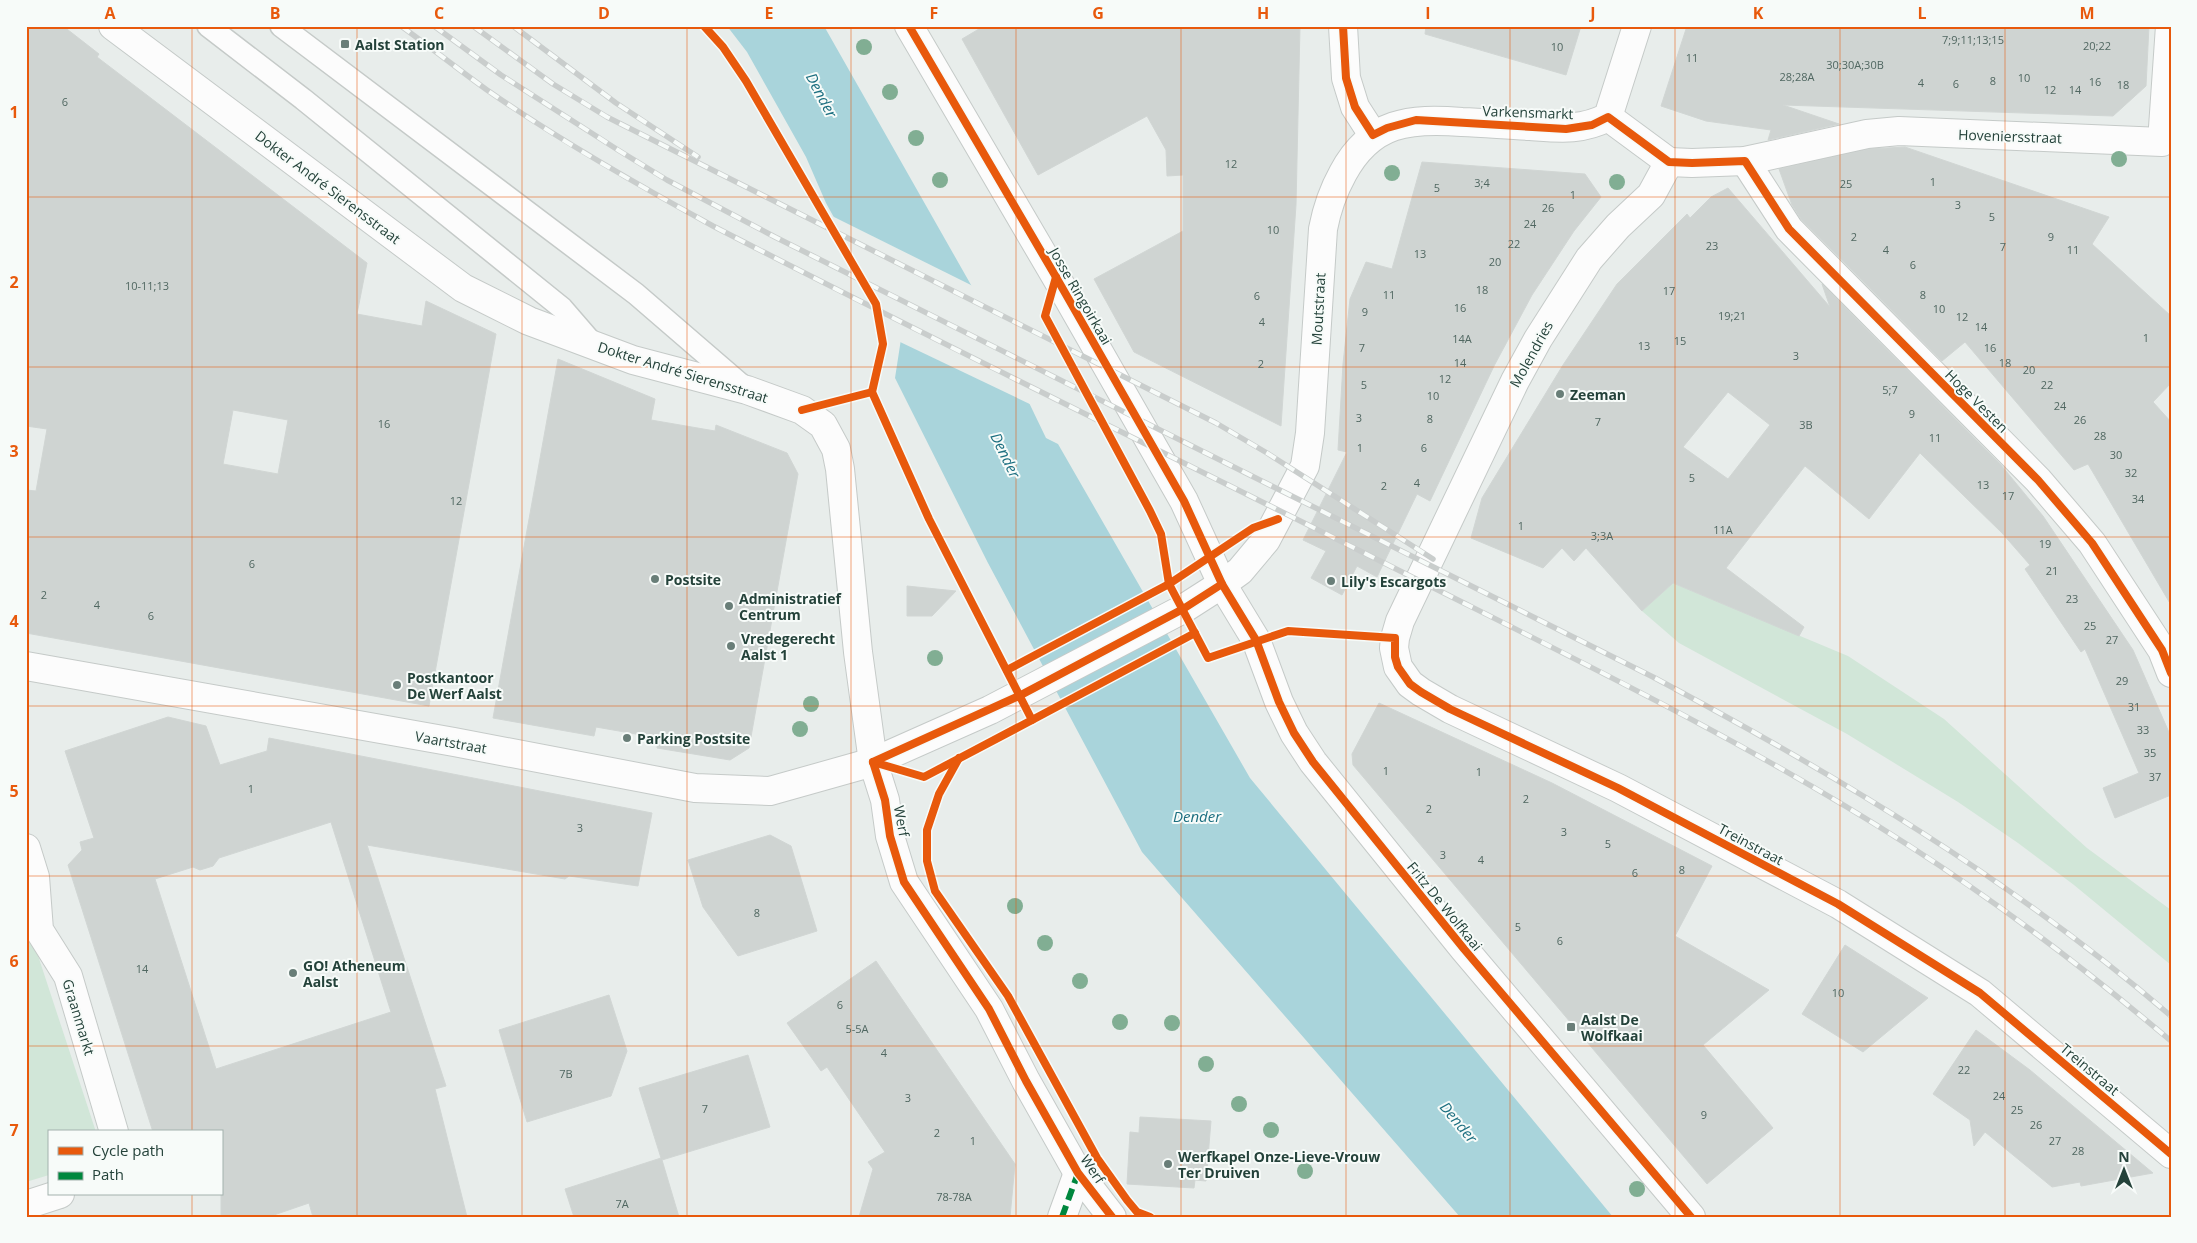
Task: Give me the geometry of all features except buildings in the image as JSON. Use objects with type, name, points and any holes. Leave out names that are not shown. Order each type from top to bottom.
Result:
[{"type":"street","name":"Dokter André Sierensstraat","points":[[113,26],[463,288],[529,321],[633,360],[747,390],[802,410],[823,425],[836,449],[858,652],[873,762]]},
{"type":"street","name":"Josse Ringoirkaai","points":[[909,26],[1061,285],[1184,501],[1222,584]]},
{"type":"street","points":[[1343,26],[1346,78],[1355,107],[1373,135]]},
{"type":"street","points":[[1637,26],[1608,117],[1668,162],[1692,164],[1745,161]]},
{"type":"street","name":"Hoveniersstraat","points":[[1745,161],[1867,134],[1899,131],[2162,142],[2170,26]]},
{"type":"street","name":"Varkensmarkt","points":[[1373,135],[1387,128],[1416,120],[1566,129],[1592,125],[1608,117]]},
{"type":"street","name":"Moutstraat","points":[[1222,584],[1240,571],[1266,540],[1305,466],[1310,433],[1322,244],[1326,213],[1335,188],[1347,166],[1356,152],[1373,135]]},
{"type":"street","name":"Hoge Vesten","points":[[1745,161],[1789,229],[2038,480],[2092,543],[2162,650],[2171,673]]},
{"type":"street","name":"Molendries","points":[[1394,638],[1400,621],[1515,381],[1538,339],[1589,259],[1618,226],[1651,195],[1668,162]]},
{"type":"street","points":[[873,762],[1020,696],[1183,609],[1222,584]]},
{"type":"street","name":"Fritz De Wolfkaai","points":[[1222,584],[1256,640],[1283,710],[1313,762],[1464,949],[1691,1217]]},
{"type":"street","name":"Treinstraat","points":[[1394,638],[1395,657],[1398,667],[1410,684],[1421,692],[1450,709],[1618,788],[1838,904],[1980,992],[2171,1154]]},
{"type":"street","name":"Vaartstraat","points":[[26,666],[454,742],[695,788],[770,791],[873,762]]},
{"type":"street","name":"Werf","points":[[873,762],[885,800],[890,836],[904,882],[989,1009],[1026,1081],[1078,1173],[1112,1217]]},
{"type":"street","name":"Graanmarkt","points":[[26,848],[35,877],[39,930],[68,976],[113,1130]]},
{"type":"street","points":[[1062,1217],[1078,1173]]},
{"type":"street","points":[[26,1205],[54,1196]]},
{"type":"lane","points":[[208,26],[303,99],[562,308],[594,345]]},
{"type":"lane","points":[[281,26],[636,294],[747,390]]},
{"type":"green space","points":[[1673,583],[1848,656],[1944,719],[2087,848],[2171,910],[2171,965],[2074,885],[2018,843],[1958,802],[1847,734],[1679,643],[1642,611]]},
{"type":"green space","points":[[26,919],[95,1130],[48,1130],[48,1175],[26,1182]]},
{"type":"water","name":"Dender","points":[[727,26],[824,26],[979,299],[1046,438],[1058,444],[1250,778],[1613,1217],[1460,1217],[1142,852],[988,563],[895,378],[901,339],[826,203],[806,157],[747,52]]},
{"type":"pier","points":[[830,215],[975,287],[1034,406],[898,341]]},
{"type":"railway","points":[[401,26],[487,90],[570,144],[713,226],[1606,675],[1729,739],[1789,773],[1908,845],[2010,914],[2108,989],[2171,1041]]},
{"type":"railway","points":[[434,26],[501,75],[667,180],[775,237],[1653,677],[1789,752],[1921,832],[1986,875],[2111,967],[2171,1016]]},
{"type":"railway","points":[[473,26],[553,84],[607,117],[1216,423],[1267,453],[1433,559]]},
{"type":"railway","points":[[513,26],[616,103],[698,157]]},
{"type":"marked path","points":[[1062,1217],[1078,1173]]},
{"type":"cycle path","points":[[704,26],[723,47],[746,81],[876,304],[883,344],[872,392],[929,519],[1032,720],[924,777],[873,762]]},
{"type":"cycle path","points":[[909,26],[1184,501],[1222,584],[1256,640],[1279,702],[1294,733],[1313,762],[1464,949],[1691,1217]]},
{"type":"cycle path","points":[[1343,26],[1346,78],[1355,107],[1373,135],[1387,128],[1416,120],[1566,129],[1592,125],[1608,117],[1669,162],[1745,161],[1789,229],[2038,480],[2092,543],[2162,650],[2171,673]]},
{"type":"cycle path","points":[[1056,277],[1045,316],[1161,534],[1169,584],[1208,658],[1288,631],[1395,638],[1395,657],[1398,667],[1410,684],[1421,692],[1450,709],[1618,788],[1838,904],[1980,993],[2171,1154]]},
{"type":"cycle path","points":[[802,410],[872,392]]},
{"type":"cycle path","points":[[1007,670],[1169,584],[1253,528],[1278,519]]},
{"type":"cycle path","points":[[873,762],[1019,696],[1183,609],[1222,584]]},
{"type":"cycle path","points":[[1032,720],[1195,633]]},
{"type":"cycle path","points":[[959,758],[939,794],[927,830],[927,861],[935,891],[1008,996],[1097,1158],[1137,1212],[1150,1217]]},
{"type":"cycle path","points":[[873,762],[885,800],[890,836],[904,882],[989,1009],[1026,1081],[1078,1173],[1112,1217]]},
{"type":"place","name":"Aalst Station","points":[[345,44]]},
{"type":"place","name":"Zeeman","points":[[1560,394]]},
{"type":"place","name":"Postsite","points":[[655,579]]},
{"type":"place","name":"Lily's Escargots","points":[[1331,581]]},
{"type":"place","name":"Administratief Centrum","points":[[729,606]]},
{"type":"place","name":"Vredegerecht Aalst 1","points":[[731,646]]},
{"type":"place","name":"Postkantoor De Werf Aalst","points":[[397,685]]},
{"type":"place","name":"Parking Postsite","points":[[627,738]]},
{"type":"place","name":"GO! Atheneum Aalst","points":[[293,973]]},
{"type":"place","name":"Aalst De Wolfkaai","points":[[1571,1027]]},
{"type":"place","name":"Werfkapel Onze-Lieve-Vrouw Ter Druiven","points":[[1168,1164]]}]
